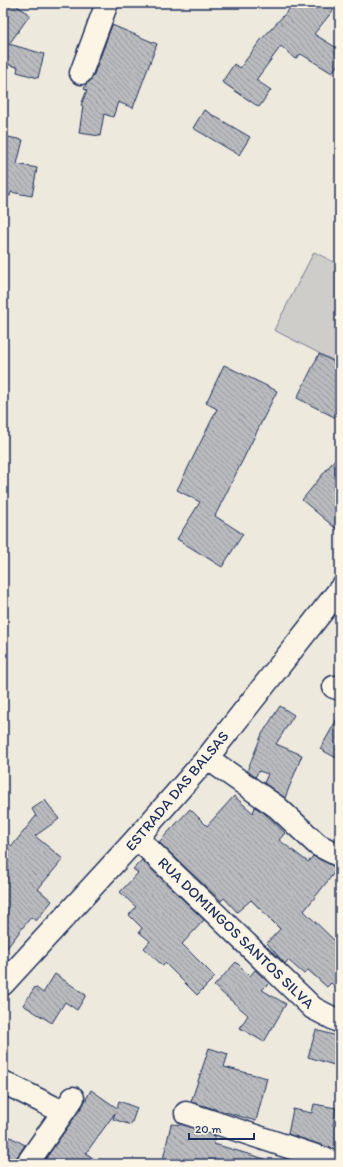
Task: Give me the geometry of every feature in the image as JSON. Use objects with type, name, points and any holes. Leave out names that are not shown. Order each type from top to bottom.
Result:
[{"type":"street","points":[[81,73],[107,3]]},
{"type":"street","name":"ESTRADA DAS BALSAS","points":[[3,984],[137,838],[207,758],[340,589]]},
{"type":"street","points":[[207,758],[277,807],[318,845],[340,856]]},
{"type":"street","name":"RUA DOMINGOS SANTOS SILVA","points":[[137,838],[313,1008],[340,1022]]},
{"type":"street","points":[[3,1082],[68,1105],[27,1164]]},
{"type":"street","points":[[186,1113],[340,1164]]},
{"type":"shaded area","points":[[314,252],[340,265],[340,364],[274,330]]},
{"type":"building","points":[[3,3],[13,3],[30,15],[9,44],[44,54],[38,78],[17,72],[18,67],[3,63]]},
{"type":"building","points":[[295,3],[339,3],[314,34],[340,50],[340,61],[332,73],[301,54],[295,59],[281,46],[256,80],[271,90],[259,107],[222,82],[234,64],[240,68],[260,41]]},
{"type":"building","points":[[112,25],[157,44],[133,108],[118,102],[113,117],[104,114],[100,136],[79,133],[83,106],[81,105],[87,90],[84,89],[86,84],[93,77]]},
{"type":"building","points":[[204,110],[250,137],[239,155],[193,128]]},
{"type":"building","points":[[3,136],[23,140],[17,164],[37,168],[32,196],[11,192],[10,196],[3,195]]},
{"type":"building","points":[[319,354],[340,365],[340,420],[297,398]]},
{"type":"building","points":[[224,365],[277,391],[215,516],[243,534],[222,567],[177,539],[200,502],[177,490],[217,409],[206,403]]},
{"type":"building","points":[[340,453],[340,532],[302,500]]},
{"type":"building","points":[[280,706],[294,715],[276,744],[302,755],[285,798],[264,783],[268,774],[259,771],[255,777],[247,771],[262,734]]},
{"type":"building","points":[[340,714],[340,760],[320,749]]},
{"type":"building","points":[[234,796],[253,813],[255,807],[263,812],[285,833],[279,840],[308,862],[313,856],[338,868],[304,911],[340,946],[340,991],[331,983],[327,987],[308,970],[304,974],[288,960],[285,964],[267,943],[280,929],[251,900],[237,912],[224,898],[221,901],[159,842],[190,809],[207,826]]},
{"type":"building","points":[[45,800],[59,819],[35,836],[63,859],[38,889],[52,901],[36,921],[31,917],[3,953],[3,838],[12,846],[36,816],[32,809]]},
{"type":"building","points":[[142,860],[204,920],[182,944],[215,977],[197,995],[165,963],[163,966],[144,948],[150,941],[139,932],[142,928],[129,915],[136,907],[120,892],[138,873],[133,869]]},
{"type":"building","points":[[236,962],[250,976],[255,970],[269,983],[262,990],[286,1004],[264,1042],[240,1028],[248,1015],[214,986]]},
{"type":"building","points":[[55,974],[86,995],[77,1010],[65,1002],[52,1023],[23,1005],[35,987],[43,993]]},
{"type":"building","points":[[316,1030],[340,1037],[340,1046],[334,1065],[308,1057]]},
{"type":"building","points":[[209,1048],[228,1054],[224,1067],[267,1078],[256,1121],[191,1102]]},
{"type":"building","points":[[91,1090],[117,1108],[119,1101],[137,1108],[131,1125],[113,1119],[115,1113],[86,1153],[101,1164],[42,1164],[83,1105]]},
{"type":"building","points":[[314,1104],[336,1108],[333,1126],[340,1127],[340,1151],[288,1134],[293,1109],[312,1113]]},
{"type":"building","points":[[171,1124],[184,1125],[215,1136],[214,1144],[265,1159],[264,1164],[162,1164]]},
{"type":"building","points":[[3,1133],[25,1145],[17,1157],[15,1164],[3,1158]]}]
